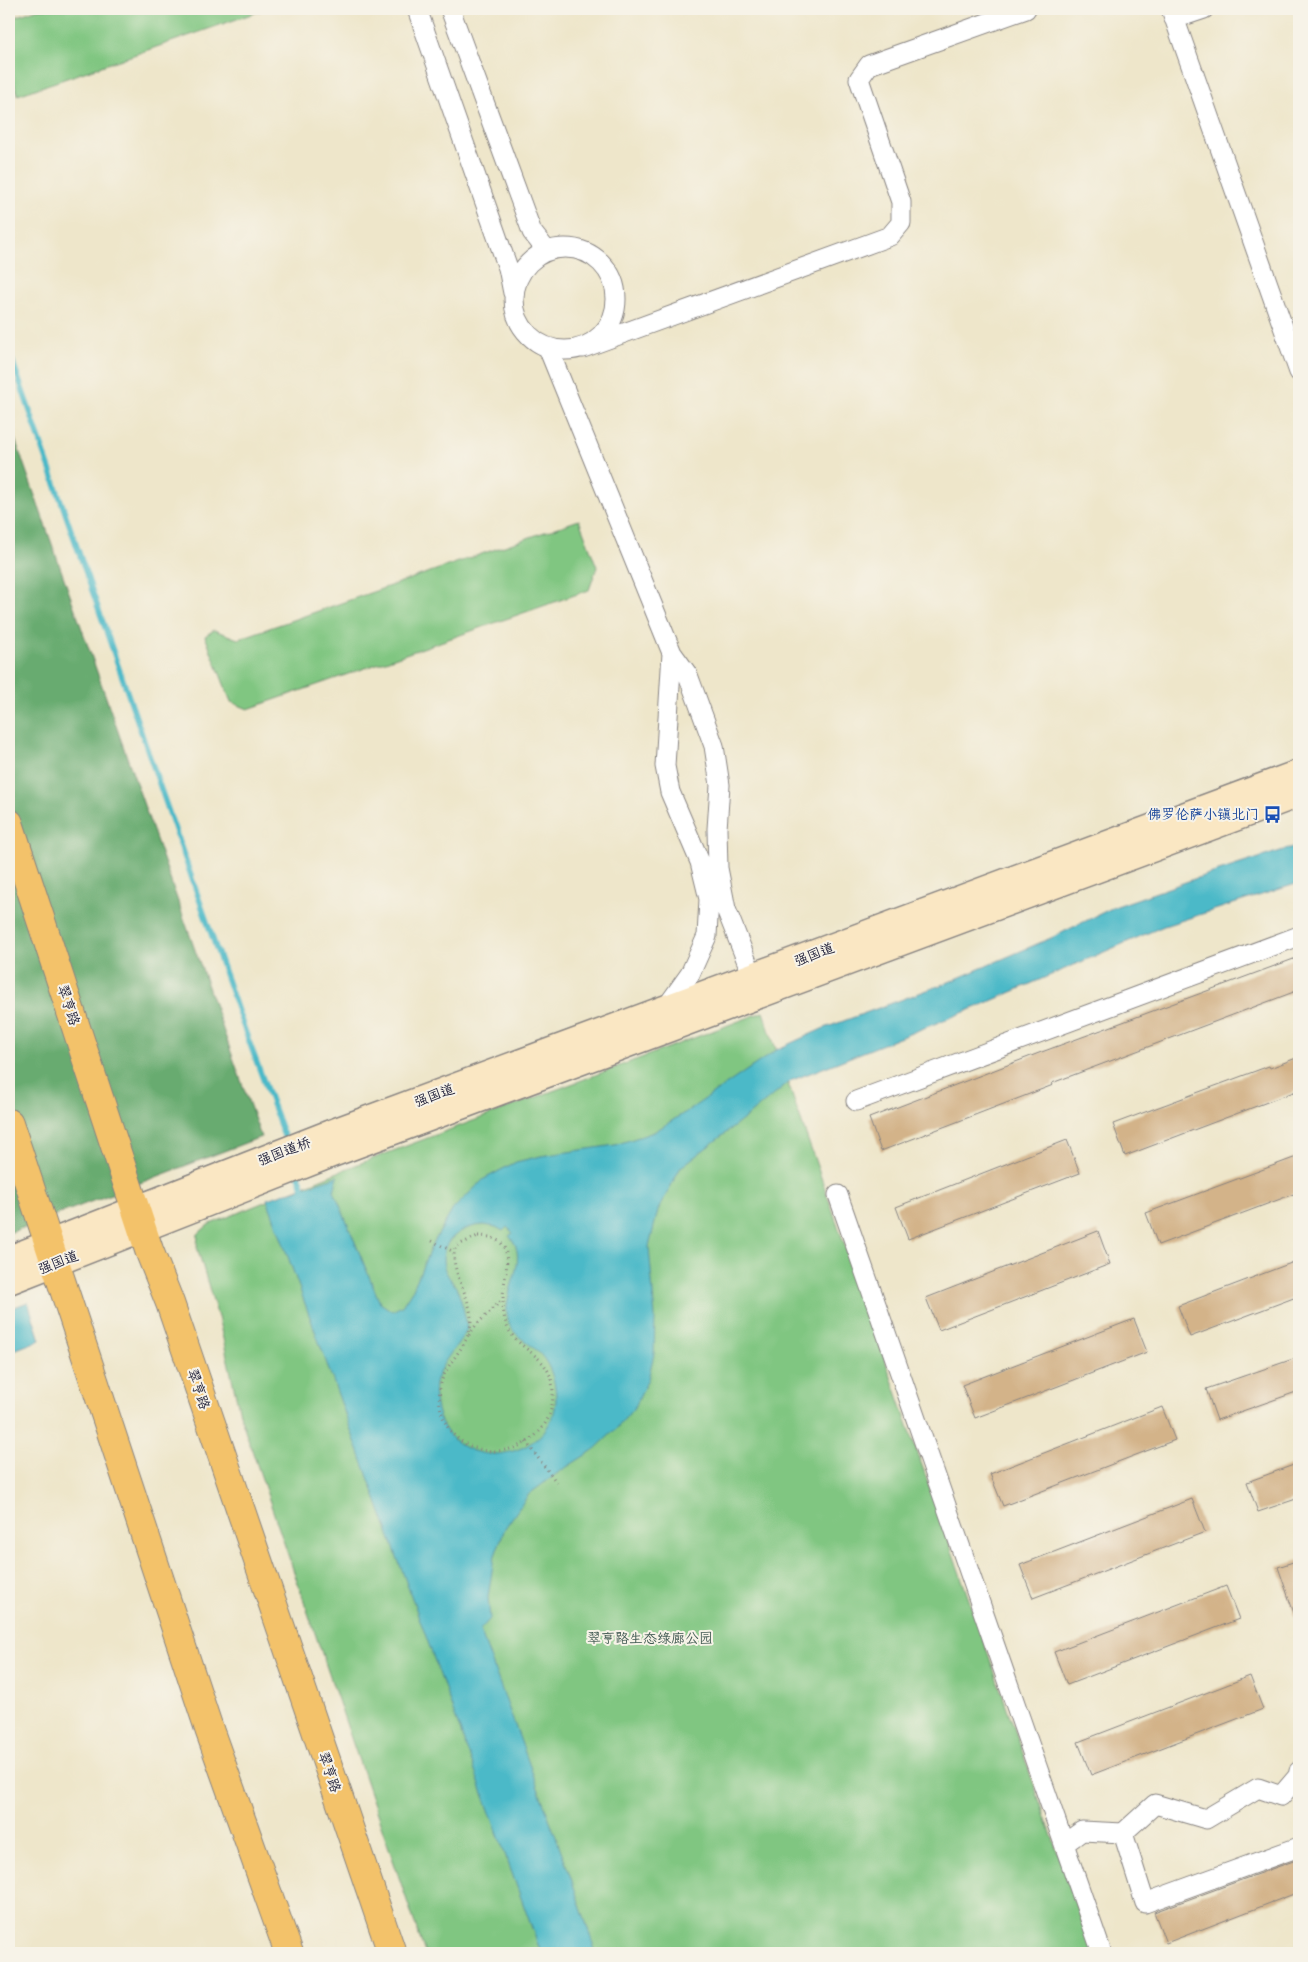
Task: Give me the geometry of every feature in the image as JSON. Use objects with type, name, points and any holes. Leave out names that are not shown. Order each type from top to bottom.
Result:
[{"type":"main road","name":"强国道","points":[[330,1144],[665,1009],[755,987],[1299,773]]},
{"type":"main road","name":"强国道","points":[[330,1144],[755,987],[1299,794]]},
{"type":"main road","name":"翠亨路","points":[[9,823],[143,1230],[170,1303],[392,1953]]},
{"type":"main road","points":[[9,1123],[210,1732],[289,1953]]},
{"type":"main road","name":"强国道桥","points":[[243,1177],[330,1144]]},
{"type":"main road","name":"强国道","points":[[9,1281],[143,1230],[243,1177]]},
{"type":"main road","name":"强国道","points":[[9,1259],[54,1263]]},
{"type":"street","points":[[417,9],[508,268],[516,318],[522,328],[537,343],[548,348],[567,351],[583,348],[890,236],[901,223],[901,202],[858,79],[868,65],[1026,9]]},
{"type":"street","points":[[450,9],[532,232],[548,251]]},
{"type":"street","points":[[1204,9],[1172,14],[1299,372]]},
{"type":"street","points":[[513,293],[518,277],[525,266],[548,251],[556,248],[574,248],[594,256],[602,264],[614,284],[616,295],[615,310],[605,332],[583,348]]},
{"type":"street","points":[[548,348],[672,653],[688,674],[714,746],[720,785],[717,829],[718,868],[726,909],[755,987]]},
{"type":"street","points":[[665,1009],[690,974],[707,936],[710,899],[700,862],[670,792],[665,766],[672,653]]},
{"type":"street","points":[[856,1101],[1299,936]]},
{"type":"street","points":[[838,1195],[1102,1953]]},
{"type":"street","points":[[1064,1844],[1082,1832],[1123,1833],[1155,1804],[1206,1819],[1258,1788],[1281,1796],[1299,1776]]},
{"type":"street","points":[[1123,1833],[1145,1903],[1299,1847]]},
{"type":"path","points":[[467,1338],[471,1324],[470,1308],[456,1271],[454,1252],[456,1246],[478,1236],[491,1237],[503,1244],[507,1257],[503,1298],[505,1320],[511,1333],[544,1365],[550,1377],[553,1392],[545,1425],[526,1442],[513,1449],[501,1451],[481,1450],[458,1438],[446,1424],[440,1406],[440,1384],[449,1364],[467,1338],[476,1325],[503,1298]]},
{"type":"path","points":[[432,1241],[454,1252]]},
{"type":"path","points":[[526,1442],[556,1481]]},
{"type":"green space","points":[[38,9],[266,9],[18,95],[9,67],[9,19]]},
{"type":"green space","points":[[9,422],[261,1137],[9,1233]]},
{"type":"green space","points":[[579,520],[597,567],[589,590],[248,709],[231,702],[205,636],[214,630],[238,639]]},
{"type":"green space","name":"翠亨路生态绿廊公园","points":[[763,1012],[1093,1953],[425,1953],[241,1418],[219,1321],[197,1247],[198,1234],[208,1225],[353,1166]]},
{"type":"water","points":[[1299,845],[1299,883],[1164,926],[977,1007],[790,1081],[681,1167],[658,1210],[649,1247],[655,1317],[654,1354],[648,1379],[636,1405],[617,1428],[595,1449],[529,1494],[505,1528],[494,1558],[488,1597],[490,1619],[480,1630],[571,1878],[596,1953],[541,1953],[267,1199],[338,1176],[334,1191],[380,1303],[392,1311],[402,1306],[413,1289],[431,1247],[453,1209],[484,1179],[516,1162],[541,1156],[615,1145],[654,1132],[778,1049],[822,1029],[949,982],[1051,938],[1114,907]],"holes":[[[484,1225],[496,1227],[503,1231],[507,1227],[513,1233],[509,1236],[515,1245],[518,1256],[508,1301],[509,1323],[517,1335],[535,1349],[548,1364],[553,1376],[556,1396],[552,1418],[541,1435],[524,1447],[504,1453],[483,1453],[463,1446],[447,1432],[437,1410],[435,1387],[442,1366],[467,1329],[458,1292],[444,1267],[443,1258],[445,1250],[453,1237],[468,1228]]]},
{"type":"water","points":[[28,1302],[40,1340],[9,1352],[9,1309]]},
{"type":"building","points":[[1299,957],[1299,990],[1052,1083],[1053,1085],[881,1151],[869,1118]]},
{"type":"building","points":[[1299,1057],[1299,1090],[1125,1156],[1113,1124],[1269,1066],[1270,1068]]},
{"type":"building","points":[[1067,1140],[1080,1173],[908,1239],[896,1207]]},
{"type":"building","points":[[1299,1156],[1299,1192],[1158,1245],[1146,1213]]},
{"type":"building","points":[[1098,1231],[1110,1264],[939,1330],[926,1298]]},
{"type":"building","points":[[1299,1260],[1299,1296],[1190,1337],[1178,1306]]},
{"type":"building","points":[[1134,1319],[1147,1352],[975,1418],[962,1385]]},
{"type":"building","points":[[1299,1357],[1299,1391],[1217,1420],[1206,1389]]},
{"type":"building","points":[[1162,1407],[1175,1440],[1003,1506],[990,1474]]},
{"type":"building","points":[[1299,1463],[1299,1498],[1258,1512],[1247,1482]]},
{"type":"building","points":[[1192,1499],[1205,1532],[1033,1598],[1020,1565]]},
{"type":"building","points":[[1299,1560],[1299,1621],[1297,1622],[1278,1567]]},
{"type":"building","points":[[1226,1586],[1239,1619],[1067,1685],[1054,1652]]},
{"type":"building","points":[[1250,1676],[1263,1709],[1091,1775],[1078,1742]]},
{"type":"building","points":[[1299,1859],[1299,1892],[1166,1943],[1154,1912]]},
{"type":"waterway","points":[[9,351],[240,1017],[287,1144]]},
{"type":"waterway","points":[[298,1173],[305,1193]]},
{"type":"place","name":"佛罗伦萨小镇北门","points":[[1273,814]]}]
